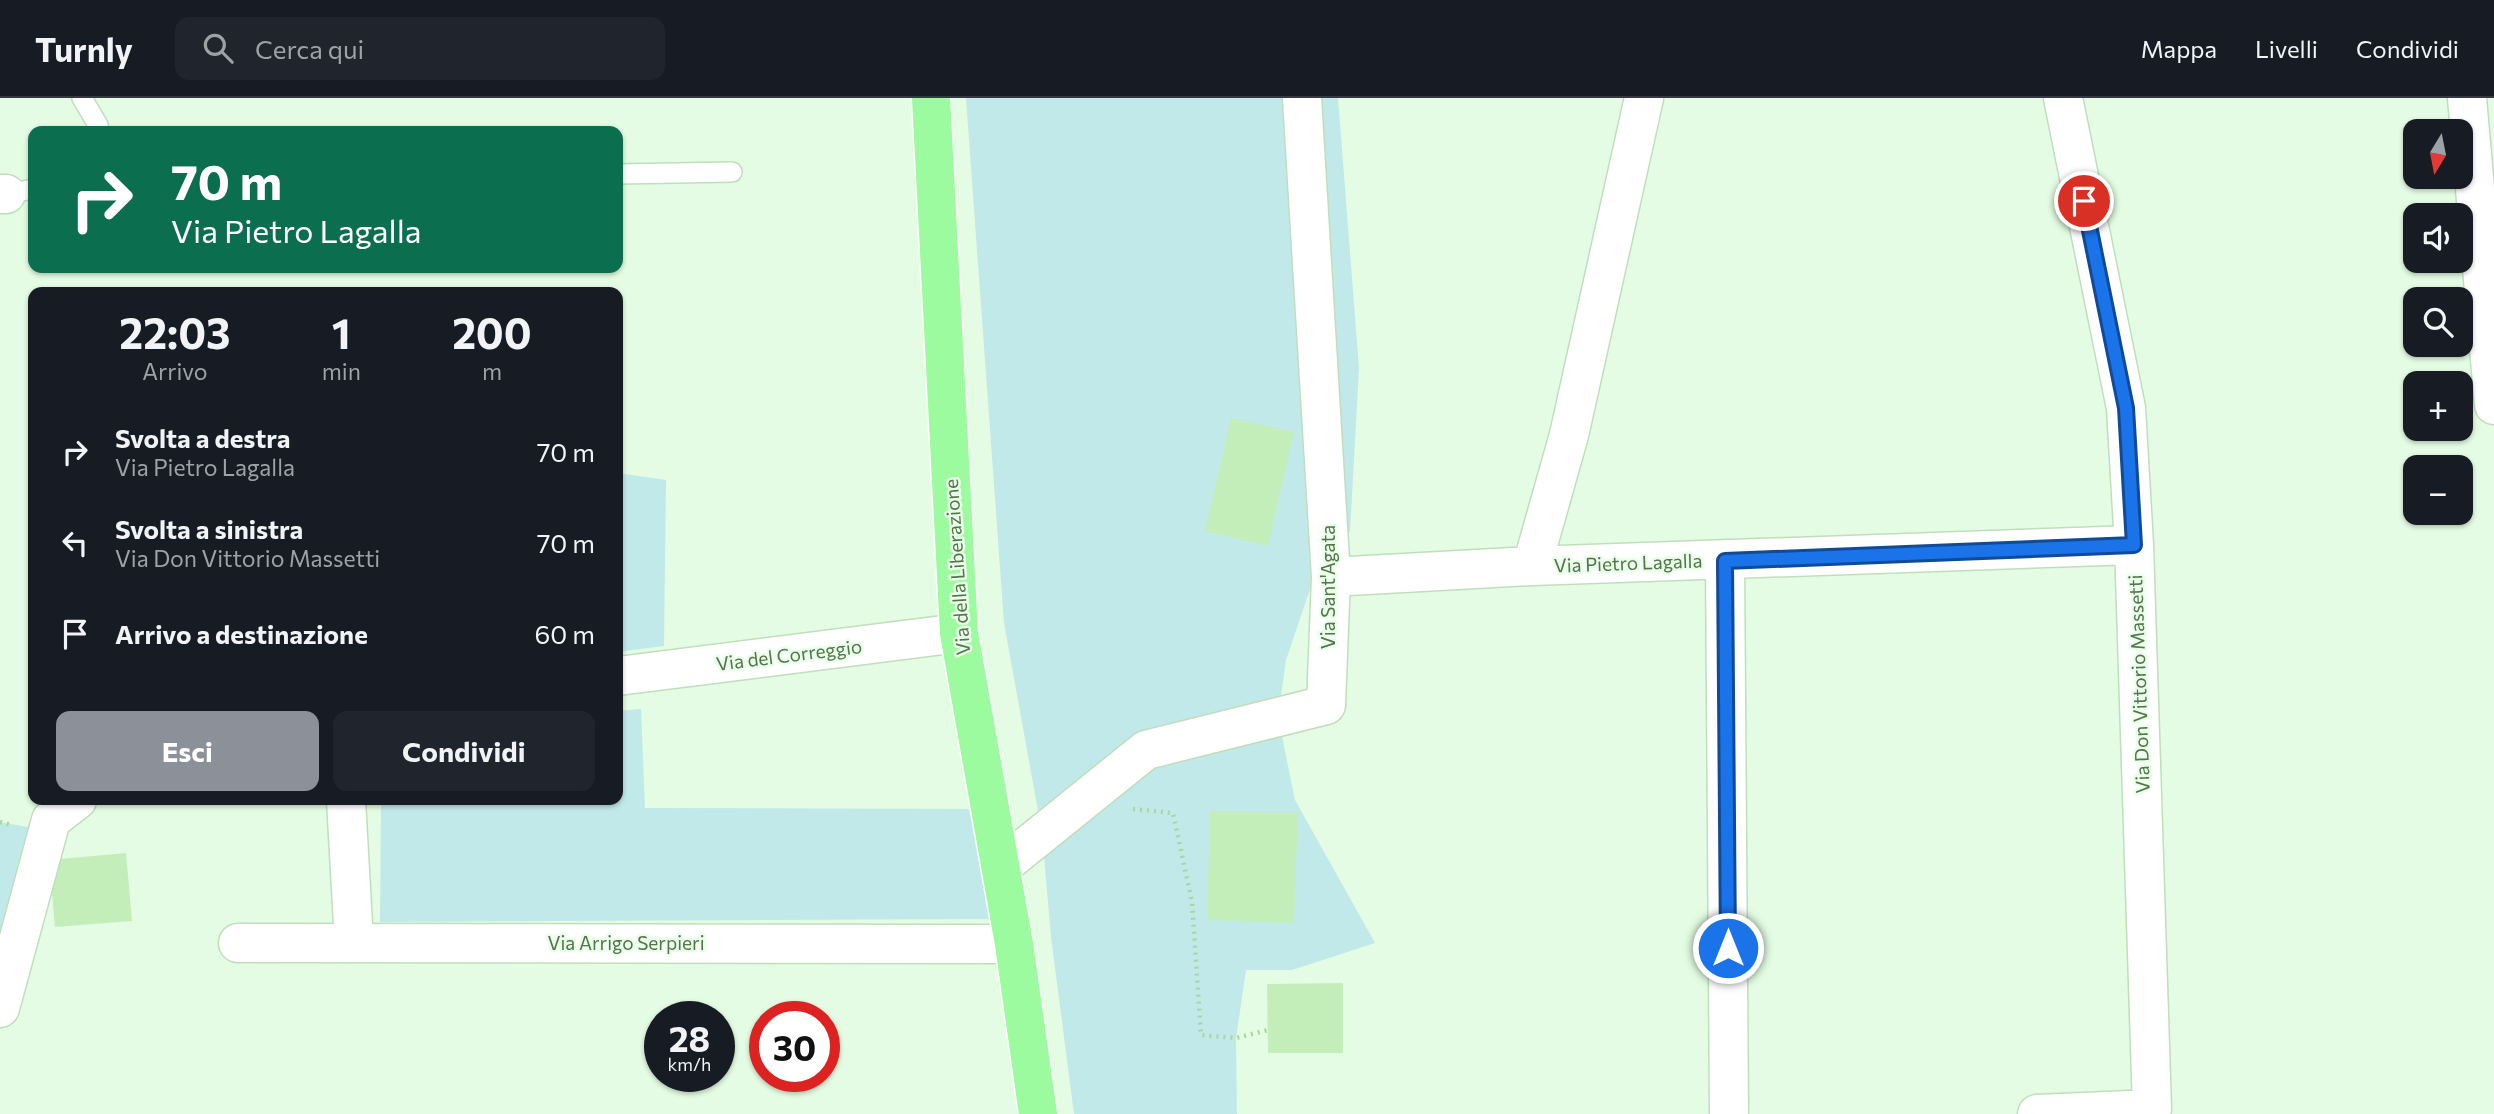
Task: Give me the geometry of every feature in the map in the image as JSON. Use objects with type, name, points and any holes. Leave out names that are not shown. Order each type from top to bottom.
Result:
[{"type":"main road","name":"Via della Liberazione","points":[[931,98],[959,633],[1014,944],[1038,1114]]},
{"type":"street","name":"Via Sant'Agata","points":[[1001,867],[1146,750],[1326,705],[1331,577],[1302,98]]},
{"type":"street","points":[[1532,566],[1569,435],[1644,98]]},
{"type":"street","name":"Via Don Vittorio Massetti","points":[[2037,1114],[2152,1109],[2134,545],[2126,408],[2063,98]]},
{"type":"street","points":[[2467,98],[2494,405]]},
{"type":"street","name":"Via Pietro Lagalla","points":[[1331,577],[1532,566],[2134,545]]},
{"type":"street","points":[[1725,561],[1729,1114]]},
{"type":"street","name":"Via del Correggio","points":[[623,675],[959,633]]},
{"type":"street","points":[[0,1008],[51,820],[70,805]]},
{"type":"street","points":[[346,805],[354,942]]},
{"type":"street","name":"Via Arrigo Serpieri","points":[[239,943],[1014,944]]},
{"type":"lane","points":[[82,98],[98,126]]},
{"type":"lane","points":[[623,174],[732,172]]},
{"type":"path","points":[[1080,803],[1173,813],[1192,902],[1201,1035],[1236,1038],[1268,1030]]},
{"type":"shaded area","points":[[966,98],[1338,98],[1359,368],[1350,532],[1328,536],[1286,660],[1278,717],[1295,800],[1375,943],[1292,970],[1246,970],[1236,1038],[1237,1114],[1074,1114],[1051,937],[1042,833],[1004,623]]},
{"type":"shaded area","points":[[623,474],[666,480],[664,646],[623,651]]},
{"type":"shaded area","points":[[641,709],[645,808],[973,809],[990,919],[380,922],[381,805],[623,805],[623,711]]},
{"type":"shaded area","points":[[0,822],[28,827],[0,950]]},
{"type":"building","points":[[1231,418],[1294,432],[1268,546],[1205,531]]},
{"type":"building","points":[[1210,811],[1298,813],[1294,923],[1207,920]]},
{"type":"building","points":[[126,853],[132,921],[55,927],[49,860]]},
{"type":"building","points":[[1343,983],[1343,1053],[1268,1053],[1267,984]]},
{"type":"route","points":[[1728,948],[1725,561],[2134,545],[2126,408],[2084,201]]}]
